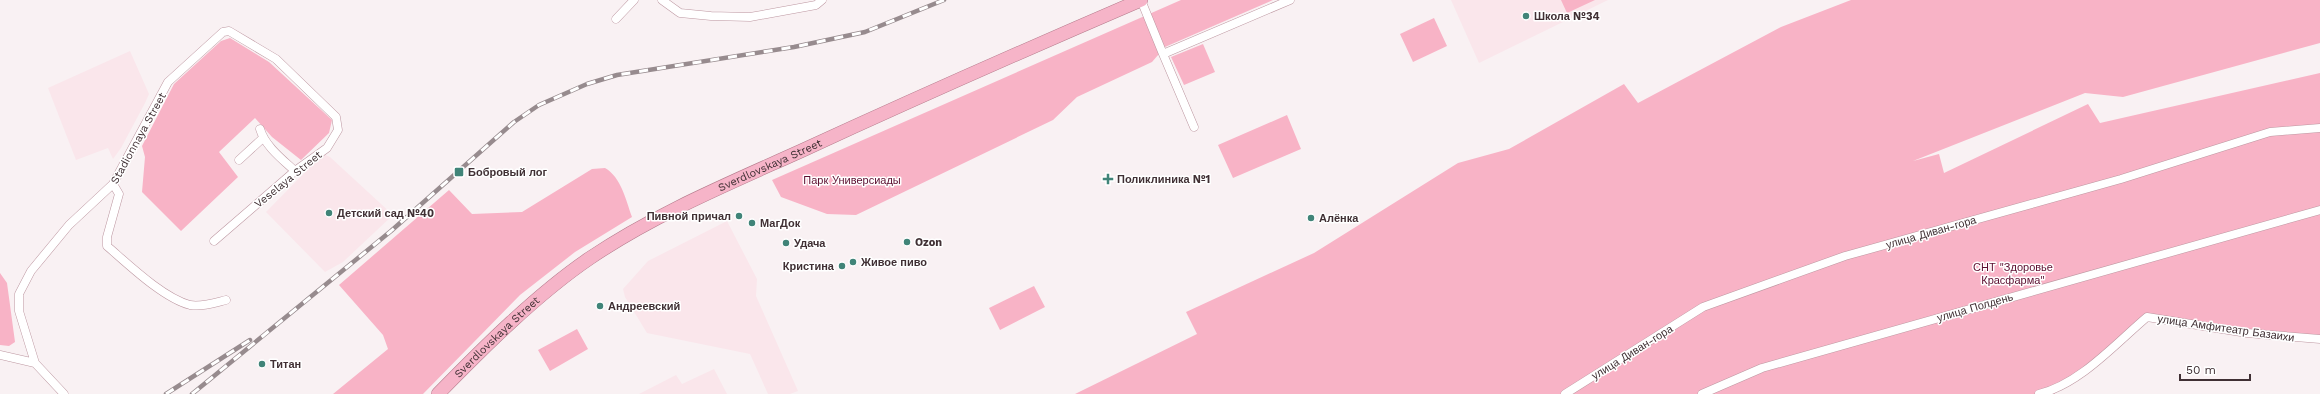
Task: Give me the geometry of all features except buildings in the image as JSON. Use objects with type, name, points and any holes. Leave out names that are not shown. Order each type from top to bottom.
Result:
[{"type":"highway","name":"Sverdlovskaya Street","points":[[438,394],[464,367],[560,281],[590,258],[647,224],[759,170],[940,87],[1141,0]]},
{"type":"street","points":[[616,19],[634,0]]},
{"type":"street","points":[[662,0],[680,13],[711,16],[750,17],[816,5],[822,0]]},
{"type":"street","points":[[1141,0],[1194,127]]},
{"type":"street","points":[[1163,54],[1290,0]]},
{"type":"street","name":"Stadionnaya Street","points":[[35,363],[19,311],[19,294],[31,271],[69,225],[113,184],[168,82],[223,32],[229,31],[276,59]]},
{"type":"street","name":"Veselaya Street","points":[[214,241],[295,171],[326,148],[338,130],[336,117],[276,59]]},
{"type":"street","name":"улица Диван-гора","points":[[1565,394],[1703,307],[1838,259],[2121,179],[2270,132],[2320,128]]},
{"type":"street","points":[[260,129],[263,138],[278,156],[295,171]]},
{"type":"street","points":[[239,160],[263,138]]},
{"type":"street","points":[[113,184],[119,194],[107,237],[107,246],[162,291],[189,305],[208,306],[226,300]]},
{"type":"street","name":"улица Полдень","points":[[1702,394],[1762,368],[2320,210]]},
{"type":"street","name":"улица Амфитеатр Базаихи","points":[[2039,394],[2054,390],[2088,367],[2147,317],[2247,333],[2320,339]]},
{"type":"street","points":[[0,354],[35,363],[64,394]]},
{"type":"shaded area","points":[[1451,0],[1608,0],[1479,63]]},
{"type":"shaded area","points":[[130,51],[149,94],[145,103],[121,148],[113,159],[108,148],[76,160],[48,88]]},
{"type":"shaded area","name":"Детский сад №40","points":[[323,154],[330,157],[393,215],[343,262],[325,272],[266,212]]},
{"type":"shaded area","points":[[727,221],[757,279],[756,296],[798,391],[790,394],[768,394],[750,354],[647,333],[625,297],[623,289],[648,261]]},
{"type":"shaded area","points":[[714,369],[727,394],[639,394],[676,375],[682,384]]},
{"type":"green space","name":"Парк Универсиады","points":[[1181,0],[1273,0],[1165,47],[1152,62],[1077,97],[1053,120],[856,215],[827,214],[781,197],[772,180]]},
{"type":"green space","points":[[1561,0],[1595,0],[1567,13]]},
{"type":"green space","name":"СНТ \"Здоровье Красфарма\"","points":[[1851,0],[2320,0],[2320,43],[2123,97],[2085,93],[1913,161],[1939,154],[1944,173],[2088,104],[2100,123],[2320,73],[2320,339],[2147,317],[2088,367],[2054,390],[2055,394],[1075,394],[1197,334],[1186,312],[1314,253],[1458,163],[1509,149],[1624,84],[1638,103],[1781,27]]},
{"type":"green space","points":[[1434,18],[1447,46],[1413,62],[1400,34]]},
{"type":"green space","points":[[230,38],[269,62],[332,120],[329,133],[301,160],[272,137],[255,118],[219,152],[238,177],[181,231],[142,192],[145,157],[142,146],[174,84],[221,41]]},
{"type":"green space","points":[[1203,44],[1215,72],[1184,85],[1171,57]]},
{"type":"green space","points":[[1287,115],[1301,149],[1233,178],[1218,145]]},
{"type":"green space","points":[[605,168],[611,172],[619,183],[632,217],[575,252],[520,295],[423,394],[333,394],[388,349],[383,335],[339,285],[449,190],[472,214],[522,212],[592,169]]},
{"type":"green space","points":[[0,273],[7,283],[15,342],[9,346],[0,345]]},
{"type":"green space","points":[[1034,286],[1045,307],[1000,330],[989,308]]},
{"type":"green space","points":[[577,329],[588,349],[550,371],[538,350]]},
{"type":"railway","points":[[192,394],[391,231],[514,122],[539,105],[587,84],[617,75],[794,47],[865,32],[944,0]]},
{"type":"railway","points":[[166,394],[250,340]]},
{"type":"place","name":"Школа №34","points":[[1526,16]]},
{"type":"place","name":"Бобровый лог","points":[[459,172]]},
{"type":"place","name":"Поликлиника №1","points":[[1108,179]]},
{"type":"place","name":"Детский сад №40","points":[[329,213]]},
{"type":"place","name":"Пивной причал","points":[[739,216]]},
{"type":"place","name":"Алёнка","points":[[1311,218]]},
{"type":"place","name":"МагДок","points":[[752,223]]},
{"type":"place","name":"Ozon","points":[[907,242]]},
{"type":"place","name":"Удача","points":[[786,243]]},
{"type":"place","name":"Живое пиво","points":[[853,262]]},
{"type":"place","name":"Кристина","points":[[842,266]]},
{"type":"place","name":"Андреевский","points":[[600,306]]},
{"type":"place","name":"Титан","points":[[262,364]]}]
